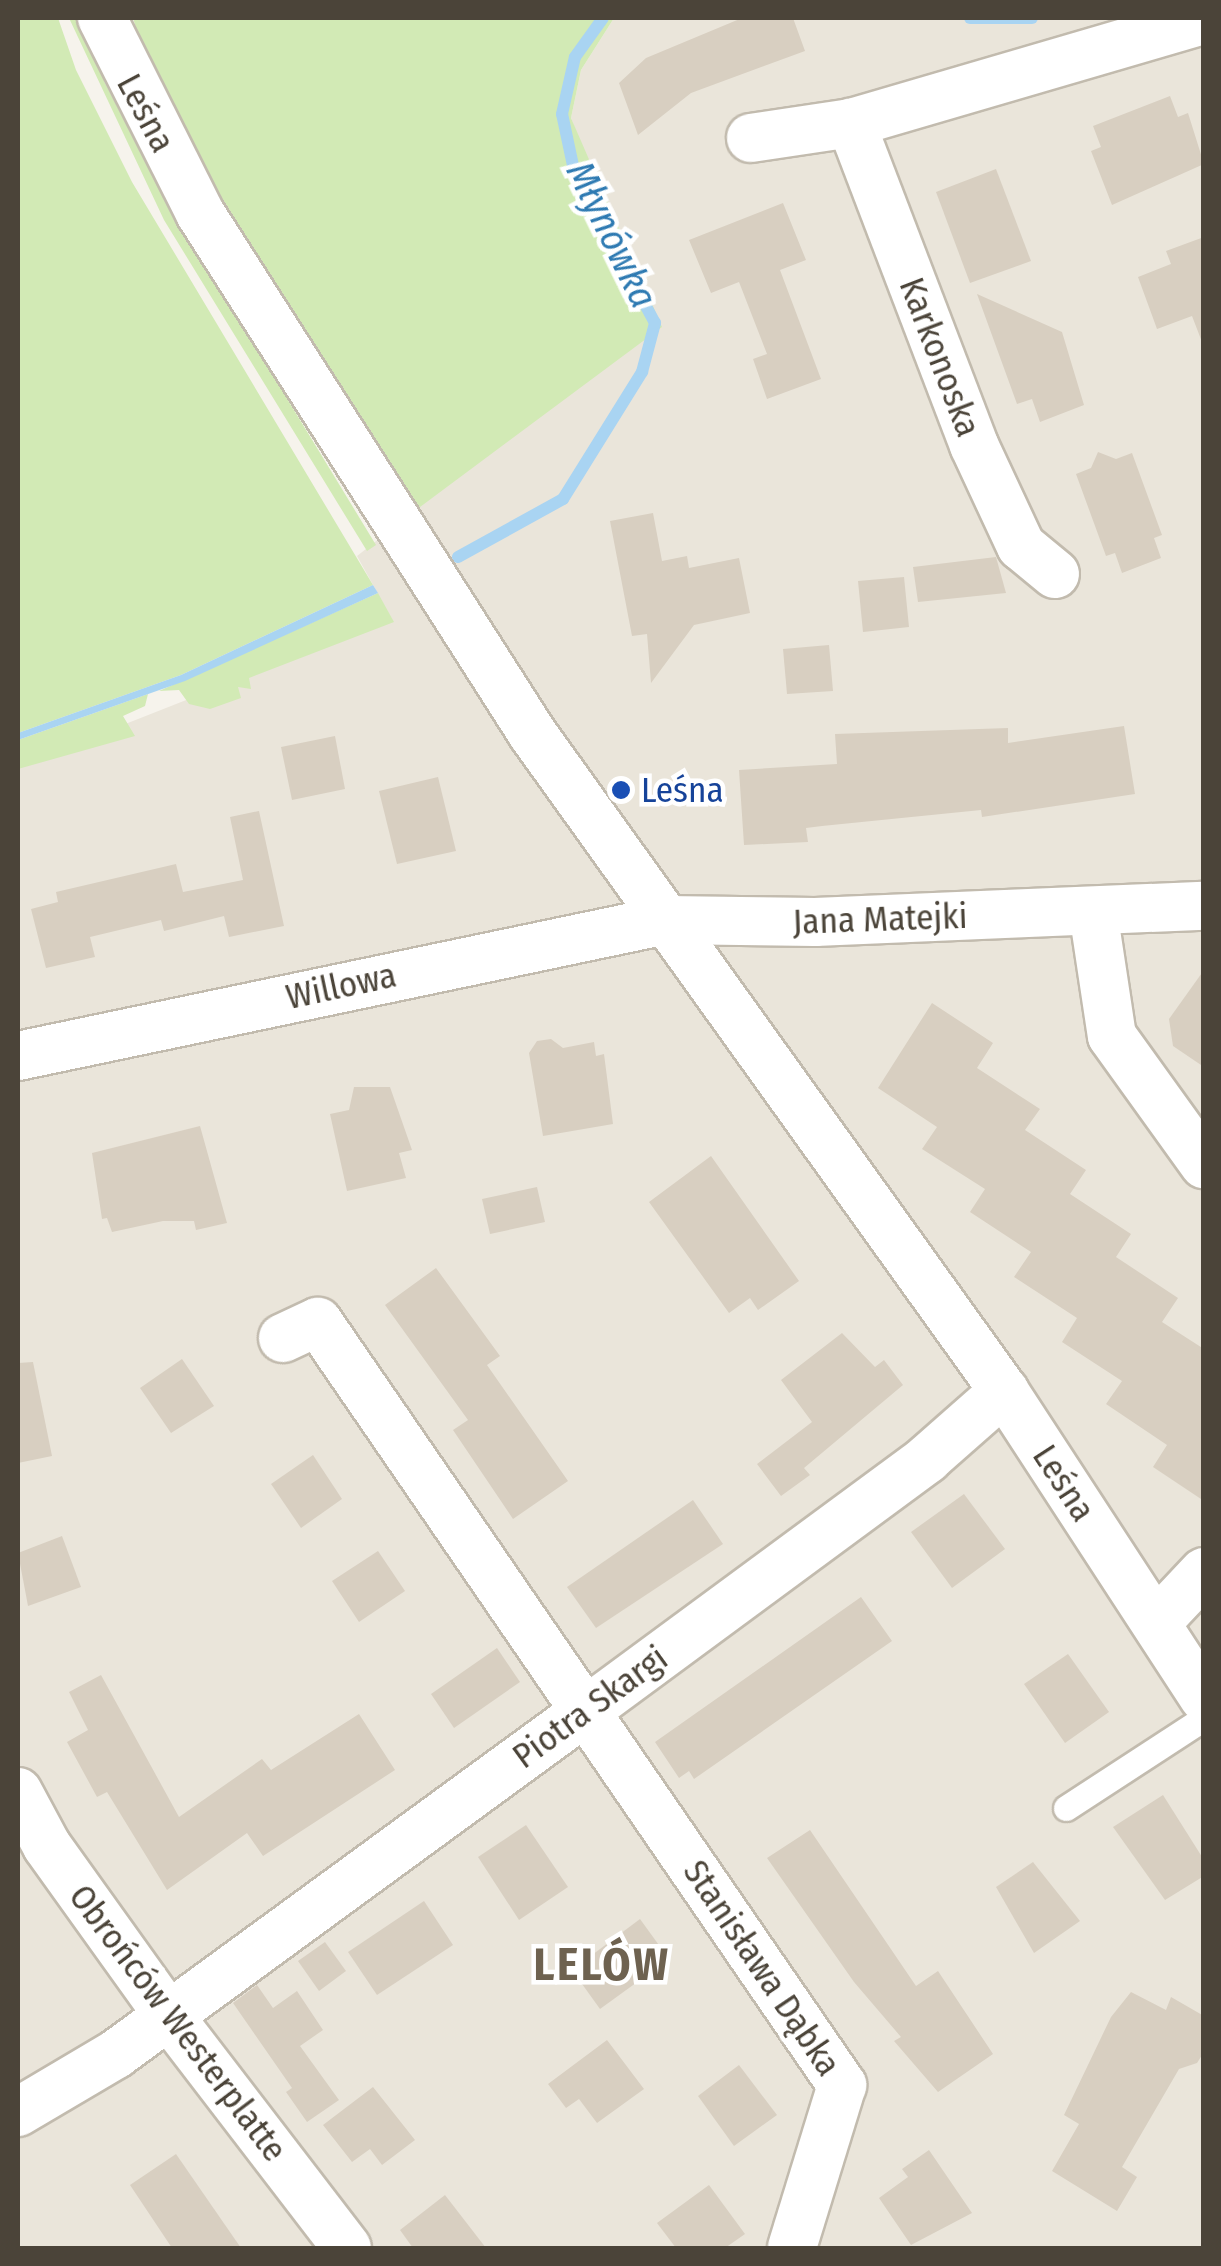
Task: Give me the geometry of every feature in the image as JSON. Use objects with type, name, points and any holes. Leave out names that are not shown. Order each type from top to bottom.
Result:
[{"type":"street","name":"Leśna","points":[[102,18],[200,213],[550,760],[1004,1390],[1204,1698]]},
{"type":"street","points":[[750,138],[851,123],[1204,20]]},
{"type":"street","name":"Karkonoska","points":[[851,123],[974,445],[1021,546],[1055,574]]},
{"type":"street","name":"Jana Matejki","points":[[666,920],[815,922],[1204,906]]},
{"type":"street","points":[[1093,912],[1112,1036],[1204,1164]]},
{"type":"street","name":"Willowa","points":[[18,1056],[666,920]]},
{"type":"street","points":[[283,1338],[318,1322],[587,1710]]},
{"type":"street","name":"Piotra Skargi","points":[[18,2112],[116,2054],[166,2012],[587,1710],[927,1459],[1004,1390]]},
{"type":"street","points":[[1156,1624],[1204,1572]]},
{"type":"street","name":"Stanisława Dąbka","points":[[587,1710],[842,2085],[792,2248]]},
{"type":"street","name":"Obrońców Westerplatte","points":[[18,1792],[47,1846],[166,2012],[347,2248]]},
{"type":"lane","points":[[1066,1808],[1204,1718]]},
{"type":"shaded area","points":[[614,18],[1203,18],[1203,2248],[18,2248],[18,758],[67,747],[392,619],[357,556],[416,510],[586,157],[571,118],[581,70]]},
{"type":"green space","points":[[18,18],[58,18],[76,70],[132,182],[373,585],[181,675],[18,733]]},
{"type":"green space","points":[[69,18],[81,18],[105,83],[162,193],[376,545],[367,551],[164,220]]},
{"type":"green space","points":[[133,18],[614,18],[581,70],[571,118],[662,327],[416,510],[246,247],[142,48]]},
{"type":"green space","points":[[378,593],[394,622],[249,678],[251,689],[238,687],[241,698],[210,709],[189,704],[179,690],[159,691]]},
{"type":"green space","points":[[148,694],[145,706],[123,716],[135,736],[18,769],[18,740]]},
{"type":"water","points":[[373,585],[378,593],[185,681],[18,740],[18,733],[181,675]]},
{"type":"building","points":[[742,18],[793,18],[805,51],[691,93],[638,135],[619,83],[646,58]]},
{"type":"building","points":[[1170,96],[1178,117],[1188,113],[1204,164],[1112,205],[1091,151],[1101,147],[1093,126]]},
{"type":"building","points":[[996,169],[1031,261],[970,283],[936,192]]},
{"type":"building","points":[[783,203],[806,260],[780,270],[821,379],[767,399],[753,359],[767,354],[739,282],[711,293],[689,240]]},
{"type":"building","points":[[1204,237],[1202,342],[1192,316],[1157,329],[1138,277],[1171,264],[1166,251]]},
{"type":"building","points":[[977,294],[1062,332],[1084,405],[1040,422],[1032,399],[1017,404]]},
{"type":"building","points":[[1098,452],[1116,459],[1132,453],[1162,535],[1154,538],[1161,558],[1122,573],[1115,553],[1106,556],[1076,474],[1091,468]]},
{"type":"building","points":[[653,513],[662,561],[687,556],[689,568],[739,558],[750,613],[694,625],[651,683],[647,634],[632,636],[610,521]]},
{"type":"building","points":[[996,557],[1006,593],[918,602],[913,567]]},
{"type":"building","points":[[904,577],[909,627],[863,632],[858,581]]},
{"type":"building","points":[[829,645],[833,691],[787,694],[783,649]]},
{"type":"building","points":[[1124,726],[1135,794],[982,817],[981,810],[806,828],[808,842],[744,845],[739,770],[837,764],[835,734],[1008,728],[1008,743]]},
{"type":"building","points":[[335,736],[345,789],[292,800],[281,747]]},
{"type":"building","points":[[438,777],[456,851],[397,864],[379,791]]},
{"type":"building","points":[[259,811],[284,926],[229,937],[224,916],[164,931],[161,920],[90,937],[95,957],[46,968],[31,909],[58,902],[56,892],[176,864],[183,892],[243,880],[230,817]]},
{"type":"building","points":[[1204,970],[1204,1067],[1173,1046],[1169,1019]]},
{"type":"building","points":[[932,1003],[993,1043],[977,1068],[1040,1109],[1025,1130],[1086,1170],[1070,1194],[1131,1234],[1116,1257],[1178,1298],[1162,1322],[1204,1349],[1204,1501],[1153,1467],[1167,1445],[1106,1404],[1122,1381],[1062,1342],[1077,1318],[1014,1277],[1031,1252],[970,1212],[985,1189],[922,1149],[937,1127],[878,1088]]},
{"type":"building","points":[[551,1039],[563,1048],[594,1042],[596,1056],[604,1054],[613,1124],[543,1136],[529,1053],[537,1041]]},
{"type":"building","points":[[354,1087],[390,1087],[412,1150],[399,1153],[406,1178],[347,1191],[330,1114],[349,1110]]},
{"type":"building","points":[[200,1126],[227,1223],[196,1230],[194,1221],[163,1221],[112,1232],[107,1218],[102,1219],[92,1153]]},
{"type":"building","points":[[711,1156],[799,1281],[758,1310],[750,1298],[729,1313],[649,1202]]},
{"type":"building","points":[[537,1187],[545,1222],[490,1234],[482,1199]]},
{"type":"building","points":[[436,1268],[500,1356],[487,1365],[568,1481],[513,1519],[453,1430],[468,1420],[385,1305]]},
{"type":"building","points":[[842,1333],[875,1367],[884,1360],[903,1385],[804,1468],[810,1475],[781,1496],[757,1464],[812,1422],[781,1380]]},
{"type":"building","points":[[182,1359],[214,1406],[171,1433],[140,1388]]},
{"type":"building","points":[[33,1362],[52,1456],[18,1463],[18,1363]]},
{"type":"building","points":[[313,1455],[342,1499],[301,1528],[271,1484]]},
{"type":"building","points":[[964,1494],[1005,1549],[952,1588],[911,1532]]},
{"type":"building","points":[[693,1500],[723,1544],[596,1628],[567,1587]]},
{"type":"building","points":[[62,1536],[81,1587],[28,1606],[18,1553]]},
{"type":"building","points":[[378,1551],[405,1591],[359,1622],[332,1581]]},
{"type":"building","points":[[861,1597],[892,1641],[694,1779],[689,1771],[679,1778],[655,1742]]},
{"type":"building","points":[[497,1648],[520,1682],[454,1728],[431,1694]]},
{"type":"building","points":[[1068,1654],[1109,1712],[1065,1743],[1024,1684]]},
{"type":"building","points":[[101,1675],[179,1817],[262,1759],[271,1770],[359,1714],[395,1770],[263,1856],[247,1833],[167,1890],[107,1792],[97,1797],[67,1742],[88,1730],[69,1692]]},
{"type":"building","points":[[1163,1795],[1204,1860],[1204,1876],[1165,1900],[1113,1827]]},
{"type":"building","points":[[526,1825],[568,1887],[519,1920],[478,1857]]},
{"type":"building","points":[[810,1830],[916,1986],[938,1971],[993,2054],[938,2092],[894,2041],[901,2037],[854,1982],[767,1858]]},
{"type":"building","points":[[1033,1862],[1080,1921],[1034,1953],[996,1887]]},
{"type":"building","points":[[424,1901],[453,1945],[377,1995],[348,1952]]},
{"type":"building","points":[[640,1919],[669,1959],[600,2009],[572,1970]]},
{"type":"building","points":[[325,1942],[346,1971],[319,1991],[298,1961]]},
{"type":"building","points":[[257,1985],[273,2008],[297,1991],[323,2030],[300,2046],[339,2100],[307,2122],[286,2092],[292,2088],[233,2003]]},
{"type":"building","points":[[1131,1992],[1166,2010],[1171,1997],[1204,2016],[1204,2052],[1197,2063],[1179,2069],[1122,2167],[1137,2177],[1117,2211],[1052,2171],[1079,2124],[1064,2115],[1111,2017]]},
{"type":"building","points":[[607,2040],[644,2089],[597,2123],[579,2099],[566,2108],[548,2084]]},
{"type":"building","points":[[739,2065],[777,2115],[734,2146],[698,2096]]},
{"type":"building","points":[[373,2087],[415,2140],[382,2165],[370,2149],[352,2162],[323,2125]]},
{"type":"building","points":[[929,2150],[972,2213],[911,2245],[879,2198],[908,2177],[902,2169]]},
{"type":"building","points":[[176,2154],[241,2248],[172,2248],[130,2185]]},
{"type":"building","points":[[709,2185],[745,2234],[725,2248],[676,2248],[657,2223]]},
{"type":"building","points":[[445,2195],[486,2248],[413,2248],[400,2230]]},
{"type":"waterway","name":"Młynówka","points":[[458,557],[563,499],[642,372],[655,323],[575,175],[562,114],[575,57],[603,18]]},
{"type":"waterway","name":"Młynówka","points":[[970,18],[1032,18]]},
{"type":"place","name":"Leśna","points":[[621,790]]},
{"type":"district","name":"LELÓW","points":[[602,1966]]}]
